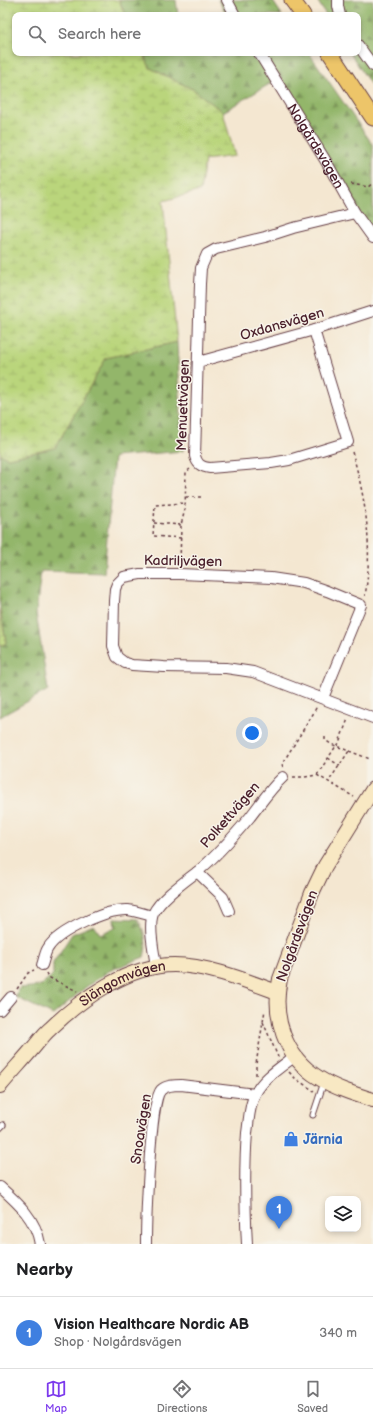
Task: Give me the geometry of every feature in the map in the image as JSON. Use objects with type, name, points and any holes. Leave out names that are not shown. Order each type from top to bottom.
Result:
[{"type":"main road","points":[[292,0],[302,12]]},
{"type":"main road","points":[[332,56],[373,118]]},
{"type":"street","points":[[227,0],[234,12]]},
{"type":"street","points":[[338,0],[339,12]]},
{"type":"street","points":[[361,50],[373,66]]},
{"type":"street","name":"Nolgårdsvägen","points":[[261,56],[328,163],[355,213],[373,238]]},
{"type":"street","name":"Menuettvägen","points":[[348,442],[290,460],[271,464],[210,468],[200,465],[194,456],[201,279],[202,268],[207,254],[216,249],[355,213]]},
{"type":"street","name":"Oxdansvägen","points":[[198,362],[314,330],[373,311]]},
{"type":"street","points":[[314,330],[348,442]]},
{"type":"street","name":"Kadriljvägen","points":[[361,606],[327,591],[291,580],[258,576],[180,574],[130,575],[124,577],[117,584],[114,601],[113,646],[114,652],[120,660],[132,665],[226,668],[253,672],[373,718]]},
{"type":"street","points":[[323,698],[361,606]]},
{"type":"street","name":"Polkettvägen","points":[[152,916],[155,910],[173,891],[198,872],[231,839],[272,788],[283,777]]},
{"type":"street","name":"Nolgårdsvägen","points":[[373,789],[325,866],[312,893],[284,966],[277,992],[280,1027],[286,1042],[295,1056],[311,1073],[324,1081],[348,1092],[373,1100]]},
{"type":"street","points":[[198,872],[223,897],[229,911]]},
{"type":"street","points":[[42,965],[47,948],[59,937],[77,925],[105,914],[127,910],[152,916],[151,927],[156,966]]},
{"type":"street","name":"Slängomvägen","points":[[0,1086],[50,1029],[85,999],[126,975],[156,966],[175,965],[200,968],[232,976],[277,992]]},
{"type":"street","points":[[0,1010],[11,997]]},
{"type":"street","points":[[247,1244],[245,1186],[246,1143],[250,1109],[258,1090],[277,1070],[295,1056]]},
{"type":"street","name":"Snoavägen","points":[[146,1244],[147,1191],[152,1134],[157,1097],[160,1090],[170,1086],[182,1085],[258,1090]]},
{"type":"street","points":[[0,1186],[26,1212],[37,1232],[40,1244]]},
{"type":"lane","points":[[313,1115],[324,1081]]},
{"type":"path","points":[[339,184],[349,183],[368,187],[373,183]]},
{"type":"path","points":[[348,442],[368,509]]},
{"type":"path","points":[[180,574],[181,525],[186,497],[186,472],[198,463]]},
{"type":"path","points":[[186,497],[203,497]]},
{"type":"path","points":[[181,538],[153,536],[155,505],[185,502]]},
{"type":"path","points":[[154,523],[181,525]]},
{"type":"path","points":[[361,606],[368,589],[371,570]]},
{"type":"path","points":[[323,698],[318,702],[313,714],[282,764],[283,777],[305,777],[317,774],[338,745],[351,710]]},
{"type":"path","points":[[325,737],[325,740],[336,746],[370,759]]},
{"type":"path","points":[[330,782],[349,751]]},
{"type":"path","points":[[328,758],[340,766]]},
{"type":"path","points":[[317,774],[360,800]]},
{"type":"path","points":[[11,997],[28,973],[42,965],[48,977],[82,994]]},
{"type":"path","points":[[258,1090],[256,1064],[265,1009]]},
{"type":"green space","points":[[0,0],[119,0],[124,12],[12,12],[12,56],[144,56],[150,68],[194,90],[223,112],[235,156],[205,160],[200,191],[163,201],[177,342],[106,358],[55,448],[8,458],[0,454]]},
{"type":"green space","points":[[119,0],[176,0],[178,12],[124,12]]},
{"type":"green space","points":[[218,0],[272,0],[280,12],[225,12]]},
{"type":"green space","points":[[317,0],[373,0],[373,88],[352,56],[361,56],[361,12],[324,12]]},
{"type":"green space","points":[[144,56],[311,56],[373,145],[373,236],[281,77],[223,112],[194,90],[150,68]]},
{"type":"green space","points":[[177,342],[183,451],[114,457],[104,573],[41,571],[36,613],[48,690],[0,717],[0,646],[6,642],[0,609],[0,454],[8,458],[55,448],[106,358]]},
{"type":"green space","points":[[0,609],[6,643],[0,646]]},
{"type":"green space","points":[[114,918],[138,919],[145,938],[146,946],[144,957],[109,971],[86,987],[53,1015],[15,997],[20,988],[40,986],[53,975],[53,963],[72,934],[94,925],[100,934],[115,928]]},
{"type":"place","name":"Järnia","points":[[291,1139]]},
{"type":"place","name":"Vision Healthcare Nordic AB","points":[[279,1229]]}]
